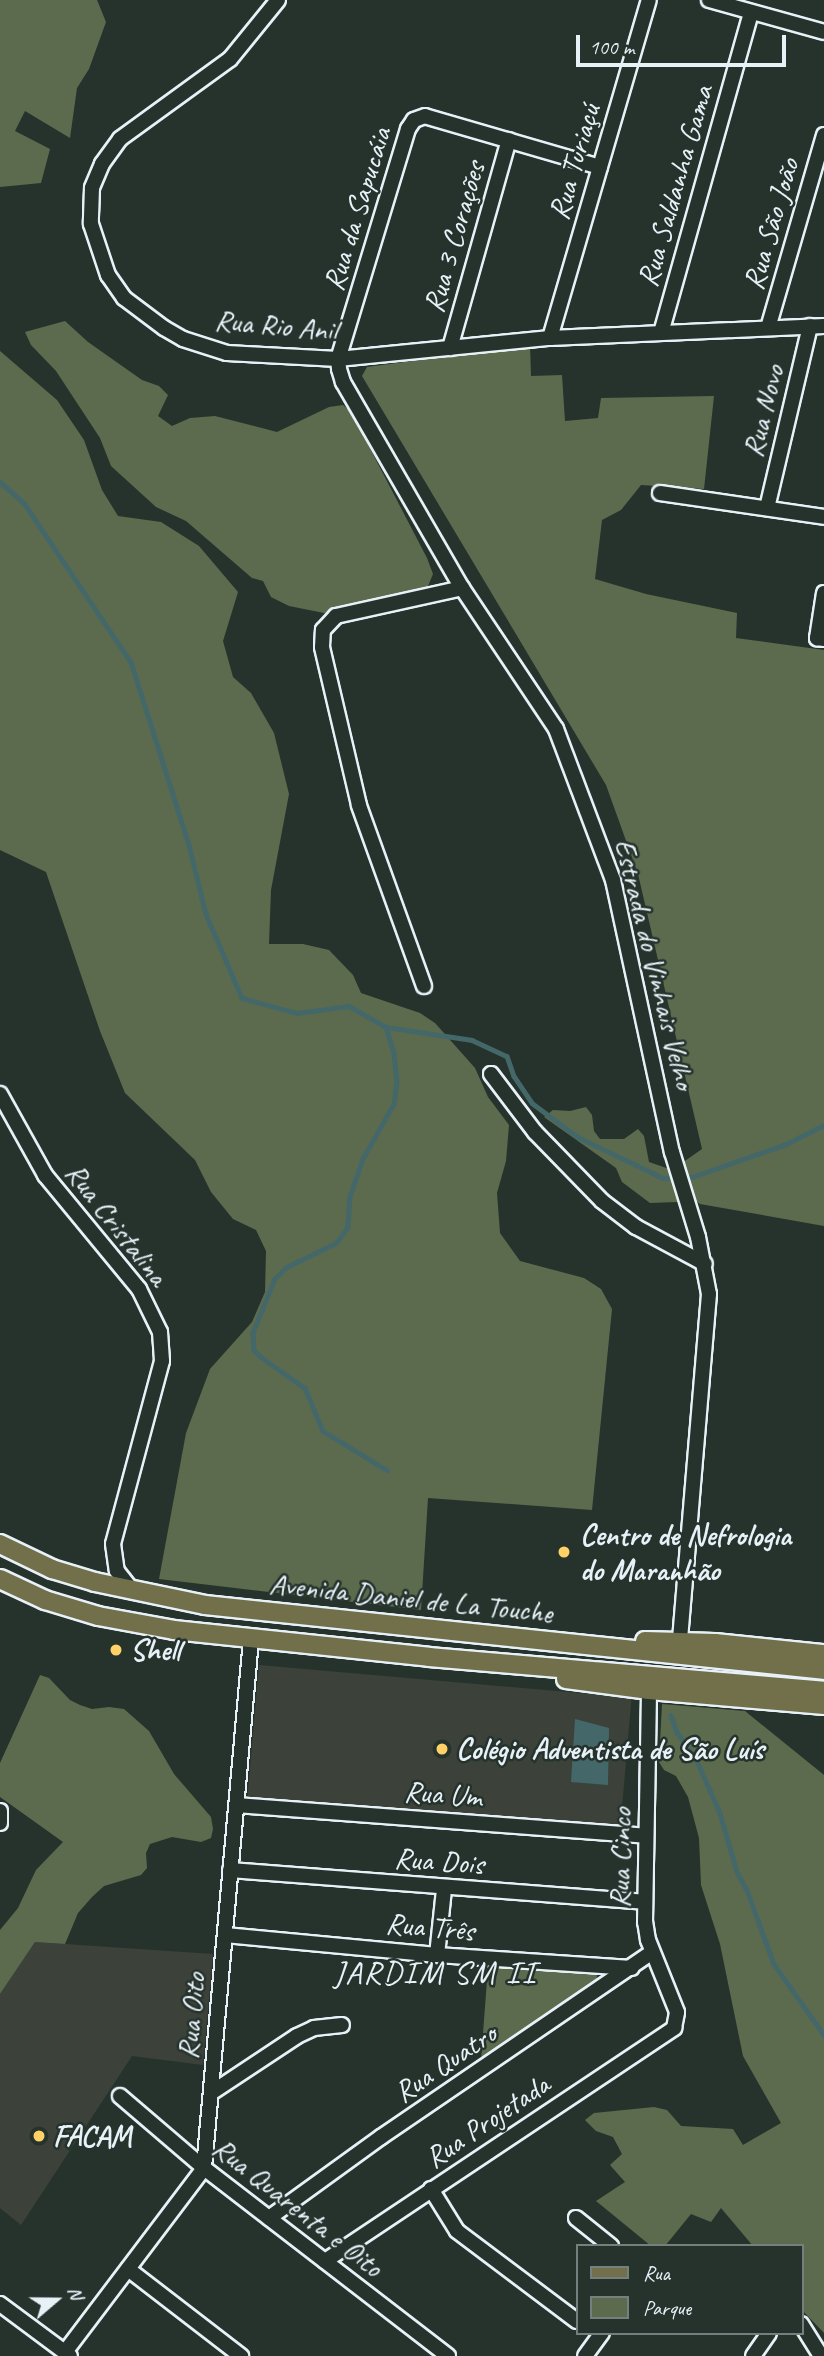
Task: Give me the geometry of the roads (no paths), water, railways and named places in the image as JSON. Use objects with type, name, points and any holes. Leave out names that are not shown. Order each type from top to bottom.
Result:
[{"type":"main road","name":"Avenida Daniel de La Touche","points":[[0,1544],[52,1569],[133,1591],[205,1605],[824,1670]]},
{"type":"main road","name":"Avenida Daniel de La Touche","points":[[0,1579],[45,1600],[98,1616],[251,1639],[824,1690]]},
{"type":"main road","points":[[533,1638],[680,1642],[824,1654]]},
{"type":"main road","points":[[442,1658],[649,1690],[824,1705]]},
{"type":"street","name":"Rua Rio Anil","points":[[278,0],[230,59],[135,127],[110,150],[92,188],[91,224],[102,261],[117,288],[134,307],[164,328],[183,338],[227,353],[338,359],[550,338],[817,326]]},
{"type":"street","name":"Rua Turiaçú","points":[[550,338],[649,0]]},
{"type":"street","points":[[709,0],[824,33]]},
{"type":"street","name":"Rua Saldanha Gama","points":[[661,333],[751,12]]},
{"type":"street","name":"Rua da Sapucáia","points":[[338,359],[408,129],[418,118],[425,116],[509,140]]},
{"type":"street","name":"Rua São João","points":[[768,328],[824,135]]},
{"type":"street","points":[[509,140],[600,167]]},
{"type":"street","name":"Rua 3 Corações","points":[[450,348],[509,140]]},
{"type":"street","name":"Rua Novo","points":[[766,508],[817,326]]},
{"type":"street","name":"Estrada do Vinhais Velho","points":[[338,359],[343,382],[462,588],[551,720],[585,803],[617,897],[672,1152],[705,1264],[710,1310],[680,1642]]},
{"type":"street","points":[[660,493],[824,517]]},
{"type":"street","points":[[424,986],[359,805],[322,647],[323,631],[336,616],[462,588]]},
{"type":"street","points":[[821,639],[824,593]]},
{"type":"street","points":[[491,1074],[535,1132],[602,1201],[636,1227],[705,1264]]},
{"type":"street","name":"Rua Cristalina","points":[[0,1094],[45,1175],[135,1283],[153,1312],[160,1332],[162,1361],[113,1544],[117,1571],[133,1591]]},
{"type":"street","name":"Rua Oito","points":[[204,2168],[251,1639]]},
{"type":"street","name":"Rua Cinco","points":[[649,1690],[645,1922],[652,1952],[677,2012],[677,2022]]},
{"type":"street","name":"Rua Um","points":[[236,1805],[646,1836]]},
{"type":"street","points":[[0,1811],[0,1823]]},
{"type":"street","name":"Rua Dois","points":[[230,1870],[444,1889],[644,1902]]},
{"type":"street","points":[[437,1955],[444,1889]]},
{"type":"street","name":"Rua Três","points":[[225,1935],[437,1955],[632,1968]]},
{"type":"street","name":"Rua Quatro","points":[[269,2218],[381,2137],[652,1952]]},
{"type":"street","name":"Rua Projetada","points":[[325,2261],[666,2034],[677,2022]]},
{"type":"street","points":[[211,2093],[297,2036],[314,2028],[342,2025]]},
{"type":"street","name":"Rua Quarenta e Oito","points":[[120,2095],[204,2168],[439,2353]]},
{"type":"street","points":[[0,2304],[68,2354],[204,2168]]},
{"type":"street","points":[[431,2189],[457,2231],[576,2320]]},
{"type":"street","points":[[576,2218],[608,2244]]},
{"type":"street","points":[[128,2269],[241,2356]]},
{"type":"street","points":[[803,2327],[821,2356]]},
{"type":"street","points":[[585,2356],[598,2335]]},
{"type":"street","points":[[753,2356],[766,2335]]},
{"type":"water","points":[[575,1719],[609,1728],[608,1785],[571,1782]]},
{"type":"waterway","points":[[0,482],[24,503],[131,662],[189,845],[206,914],[242,998],[297,1013],[349,1006],[386,1027],[472,1040],[507,1056],[514,1076],[532,1103],[578,1137],[663,1178],[692,1177],[786,1144],[824,1125]]},
{"type":"waterway","points":[[386,1027],[394,1054],[397,1081],[394,1104],[363,1159],[350,1196],[348,1227],[337,1243],[286,1268],[275,1279],[253,1333],[254,1350],[305,1388],[323,1431],[387,1470]]},
{"type":"waterway","points":[[671,1715],[677,1732],[696,1759],[720,1813],[737,1872],[747,1890],[774,1964],[824,2035]]},
{"type":"place","name":"Centro de Nefrologia do Maranhão","points":[[564,1552]]},
{"type":"place","name":"Shell","points":[[116,1650]]},
{"type":"place","name":"Colégio Adventista de São Luís","points":[[442,1749]]},
{"type":"place","name":"FACAM","points":[[39,2136]]},
{"type":"district","name":"JARDIM SM II","points":[[435,1973]]}]
